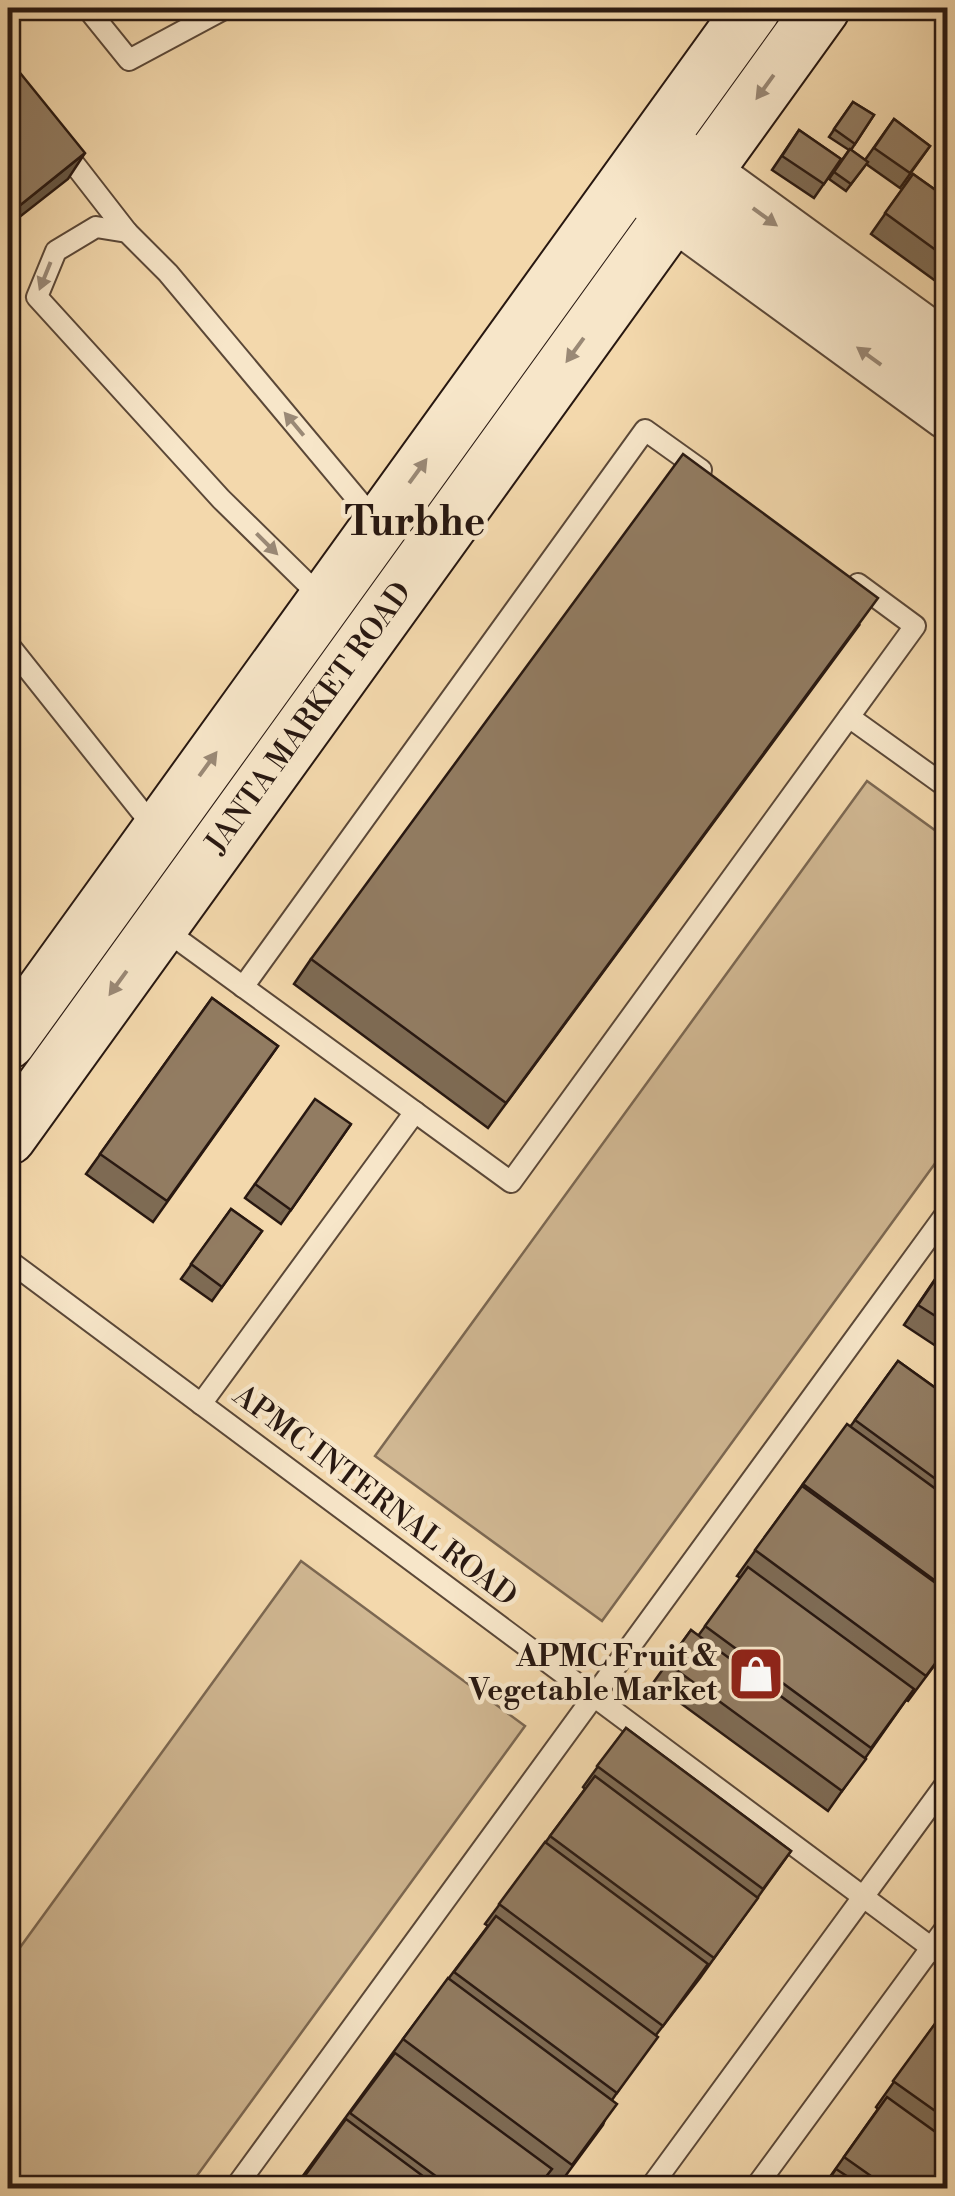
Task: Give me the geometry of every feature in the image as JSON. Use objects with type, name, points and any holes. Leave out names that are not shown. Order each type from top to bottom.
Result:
[{"type":"main road","name":"JANTA MARKET ROAD","points":[[8,1042],[753,8]]},
{"type":"main road","name":"JANTA MARKET ROAD","points":[[8,1137],[822,8]]},
{"type":"street","points":[[643,160],[688,192],[948,350]]},
{"type":"street","points":[[688,192],[948,413]]},
{"type":"lane","points":[[86,8],[129,60],[226,8]]},
{"type":"lane","points":[[44,124],[127,232],[168,273],[379,526]]},
{"type":"lane","points":[[127,232],[96,227],[56,251],[37,297],[222,499],[325,601]]},
{"type":"lane","points":[[242,987],[645,430],[724,488]]},
{"type":"lane","points":[[160,926],[511,1182],[915,626],[836,568]]},
{"type":"lane","points":[[8,644],[158,832]]},
{"type":"lane","points":[[850,717],[948,788]]},
{"type":"lane","points":[[201,1404],[414,1112]]},
{"type":"lane","points":[[235,2188],[948,1211]]},
{"type":"lane","name":"APMC INTERNAL ROAD","points":[[8,1260],[939,1954]]},
{"type":"lane","points":[[650,2188],[948,1781]]},
{"type":"lane","points":[[755,2188],[939,1954],[948,1924]]},
{"type":"shaded area","points":[[867,781],[947,839],[947,1147],[602,1621],[375,1456]]},
{"type":"shaded area","points":[[301,1561],[525,1726],[188,2188],[8,2188],[8,1964]]},
{"type":"building","points":[[8,58],[85,153],[8,215]]},
{"type":"building","points":[[853,102],[874,115],[855,144],[834,129]]},
{"type":"building","points":[[894,119],[930,146],[910,173],[874,148]]},
{"type":"building","points":[[799,130],[841,159],[824,184],[782,156]]},
{"type":"building","points":[[850,149],[868,162],[851,184],[834,172]]},
{"type":"building","points":[[913,174],[948,199],[948,259],[885,213]]},
{"type":"building","points":[[683,454],[878,598],[506,1103],[311,959]]},
{"type":"building","points":[[212,998],[278,1046],[167,1201],[100,1154]]},
{"type":"building","points":[[315,1099],[351,1124],[291,1210],[255,1184]]},
{"type":"building","points":[[231,1209],[262,1231],[222,1287],[191,1264]]},
{"type":"building","points":[[948,1261],[948,1324],[918,1305]]},
{"type":"building","points":[[898,1361],[948,1397],[948,1488],[855,1420]]},
{"type":"building","points":[[847,1424],[948,1498],[948,1590],[803,1484]]},
{"type":"building","points":[[802,1486],[948,1592],[948,1646],[926,1676],[755,1550]]},
{"type":"building","points":[[748,1567],[914,1689],[871,1748],[705,1626]]},
{"type":"building","points":[[691,1630],[866,1759],[842,1791],[667,1663]]},
{"type":"building","points":[[626,1728],[791,1851],[763,1889],[597,1766]]},
{"type":"building","points":[[595,1776],[758,1898],[714,1958],[550,1836]]},
{"type":"building","points":[[545,1842],[708,1964],[663,2026],[499,1904]]},
{"type":"building","points":[[496,1916],[658,2037],[617,2093],[454,1972]]},
{"type":"building","points":[[448,1978],[617,2104],[572,2165],[403,2039]]},
{"type":"building","points":[[948,2006],[948,2120],[893,2081]]},
{"type":"building","points":[[395,2053],[552,2169],[537,2188],[452,2188],[350,2113]]},
{"type":"building","points":[[887,2097],[948,2141],[948,2188],[888,2188],[844,2157]]},
{"type":"building","points":[[346,2119],[439,2188],[320,2188],[304,2177]]},
{"type":"building","points":[[836,2169],[865,2188],[823,2188]]},
{"type":"place","name":"APMC Fruit & Vegetable Market","points":[[756,1674]]},
{"type":"district","name":"Turbhe","points":[[415,523]]}]
